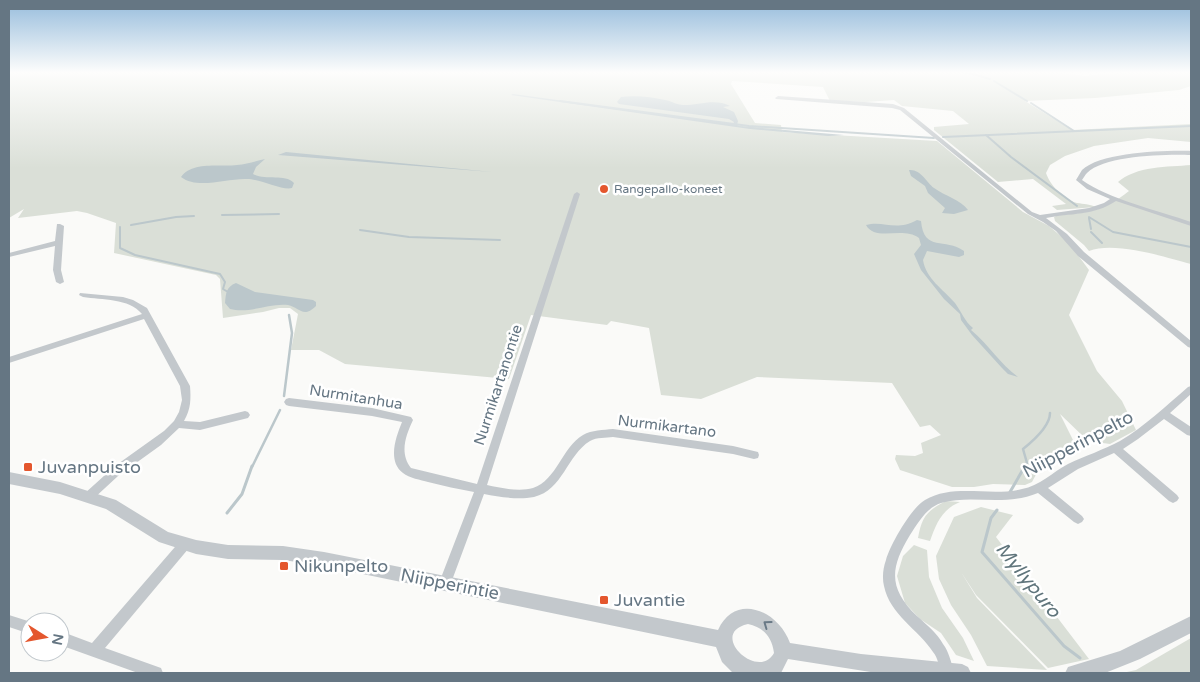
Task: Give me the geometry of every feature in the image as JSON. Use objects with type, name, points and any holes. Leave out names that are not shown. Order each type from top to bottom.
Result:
[{"type":"street","points":[[856,104],[898,107],[1030,213],[1041,217],[1072,242],[1081,254],[1191,345]]},
{"type":"street","points":[[1191,153],[1159,153],[1130,156],[1095,167],[1079,178],[1089,188],[1114,199],[1191,224]]},
{"type":"street","name":"Nurmikartanontie","points":[[445,584],[481,488],[577,194]]},
{"type":"street","points":[[1041,217],[1050,214],[1088,211],[1106,206],[1114,199]]},
{"type":"street","points":[[60,226],[57,270],[60,282]]},
{"type":"street","points":[[9,255],[58,243]]},
{"type":"street","points":[[83,295],[131,302],[138,305],[147,315],[185,386],[187,404],[177,424],[162,439],[123,466],[88,497]]},
{"type":"street","points":[[9,360],[147,315]]},
{"type":"street","name":"Niipperinpelto","points":[[955,672],[940,648],[908,616],[897,602],[890,588],[893,557],[917,516],[927,504],[939,498],[998,498],[1023,494],[1039,488],[1070,468],[1115,448],[1138,435],[1191,389]]},
{"type":"street","name":"Nurmitanhua","points":[[289,402],[372,412],[408,420],[400,444],[399,458],[402,466],[407,471],[481,488]]},
{"type":"street","points":[[1164,414],[1191,432]]},
{"type":"street","points":[[177,424],[200,426],[245,415]]},
{"type":"street","name":"Nurmikartano","points":[[481,488],[515,494],[535,492],[548,484],[587,438],[609,434],[733,450],[754,456]]},
{"type":"street","points":[[1115,448],[1173,498]]},
{"type":"street","name":"Niipperintie","points":[[9,478],[60,488],[111,504],[164,537],[185,544],[228,552],[283,553],[324,559],[724,640]]},
{"type":"street","points":[[1039,488],[1078,519]]},
{"type":"street","points":[[95,650],[185,544]]},
{"type":"street","points":[[753,673],[737,666],[730,659],[724,640],[726,630],[731,623],[739,618],[748,616],[758,618],[775,630],[780,640],[781,660],[775,668],[762,673]]},
{"type":"street","points":[[1074,673],[1100,668],[1145,649],[1191,624]]},
{"type":"street","points":[[70,641],[156,673]]},
{"type":"street","points":[[782,650],[862,668],[955,672]]},
{"type":"shaded area","points":[[9,104],[743,104],[755,123],[781,125],[782,132],[937,141],[1023,212],[1049,226],[1069,243],[1089,270],[1069,315],[1097,371],[1122,401],[1136,430],[1110,444],[1088,441],[1060,414],[1074,442],[1058,462],[1042,468],[1032,482],[1025,485],[993,484],[974,487],[952,487],[900,470],[895,459],[896,455],[915,456],[923,453],[921,443],[941,435],[930,425],[920,427],[892,383],[757,377],[701,399],[661,395],[649,328],[611,321],[607,325],[531,315],[509,379],[345,364],[319,350],[291,350],[298,314],[290,308],[279,308],[223,318],[220,279],[216,275],[114,253],[116,223],[77,211],[18,218],[24,209],[9,218]]},
{"type":"shaded area","points":[[573,104],[585,104],[733,124],[734,122],[729,119],[619,104],[724,104],[730,106],[723,107],[734,112],[738,121],[737,125],[740,126],[844,135],[828,136],[750,129]]},
{"type":"shaded area","points":[[899,104],[1030,104],[1072,130],[1191,124],[1191,142],[1148,138],[1094,146],[1065,156],[1050,165],[1046,173],[1051,182],[1062,195],[1072,201],[1096,207],[1057,210],[1052,206],[1066,204],[1033,179],[998,182],[934,130],[934,127],[969,124],[953,111],[902,106]]},
{"type":"shaded area","points":[[286,152],[492,172],[278,155]]},
{"type":"shaded area","points":[[265,159],[256,167],[253,174],[263,177],[285,178],[294,183],[292,188],[283,188],[252,180],[239,179],[196,183],[181,177],[186,172],[199,167],[237,165]]},
{"type":"shaded area","points":[[1191,165],[1191,264],[1126,249],[1100,248],[1089,251],[1055,221],[1054,217],[1058,215],[1096,210],[1120,198],[1129,191],[1118,182],[1134,173],[1153,168]]},
{"type":"shaded area","points":[[909,170],[920,174],[934,188],[961,203],[968,210],[954,214],[942,213],[945,208],[928,193],[925,186],[911,176]]},
{"type":"shaded area","points":[[917,220],[921,221],[926,237],[931,241],[957,247],[964,251],[964,255],[959,257],[927,251],[923,260],[925,267],[931,278],[955,303],[965,320],[973,328],[971,330],[1018,377],[1008,374],[972,335],[961,320],[960,314],[944,299],[921,270],[914,254],[921,245],[919,238],[905,233],[876,233],[866,225],[896,226]]},
{"type":"shaded area","points":[[236,283],[255,292],[313,300],[316,302],[316,306],[308,312],[288,305],[273,305],[245,310],[230,309],[225,303],[226,293],[230,286]]},
{"type":"shaded area","points":[[946,501],[960,502],[944,513],[937,523],[930,541],[918,538],[921,524],[926,515]]},
{"type":"shaded area","points":[[981,507],[1013,515],[996,537],[1089,659],[1048,668],[976,595],[961,572],[977,598],[1047,670],[987,666],[971,635],[951,605],[939,579],[936,556],[954,517]]},
{"type":"shaded area","points":[[914,545],[927,550],[929,577],[942,608],[963,638],[974,661],[956,655],[941,633],[920,619],[905,603],[897,576],[903,556]]},
{"type":"shaded area","points":[[1191,638],[1191,673],[1122,673],[1136,670]]},
{"type":"waterway","points":[[581,104],[749,126],[934,138]]},
{"type":"waterway","points":[[1032,104],[1074,131]]},
{"type":"waterway","points":[[986,135],[1191,126]]},
{"type":"waterway","points":[[943,137],[986,135]]},
{"type":"waterway","points":[[986,135],[1011,157],[1077,206]]},
{"type":"waterway","points":[[222,215],[279,214]]},
{"type":"waterway","points":[[131,225],[176,217],[194,216]]},
{"type":"waterway","points":[[1089,217],[1113,232],[1191,247]]},
{"type":"waterway","points":[[1089,218],[1091,229]]},
{"type":"waterway","points":[[120,227],[120,248],[135,255],[220,274],[225,282],[223,289],[228,292]]},
{"type":"waterway","points":[[360,230],[409,237],[500,240]]},
{"type":"waterway","points":[[1091,232],[1102,243]]},
{"type":"waterway","points":[[284,396],[292,333],[289,315]]},
{"type":"waterway","points":[[252,467],[280,410]]},
{"type":"waterway","name":"Myllypuro","points":[[1025,467],[1027,463],[1023,449],[1044,428],[1050,413]]},
{"type":"waterway","points":[[227,513],[242,494],[252,466]]},
{"type":"waterway","name":"Myllypuro","points":[[1010,492],[1025,466]]},
{"type":"waterway","name":"Myllypuro","points":[[997,510],[991,518],[982,552],[1064,646],[1080,658]]},
{"type":"place","name":"Rangepallo-koneet","points":[[604,189]]},
{"type":"place","name":"Juvanpuisto","points":[[28,467]]},
{"type":"place","name":"Nikunpelto","points":[[284,566]]},
{"type":"place","name":"Juvantie","points":[[604,600]]}]
